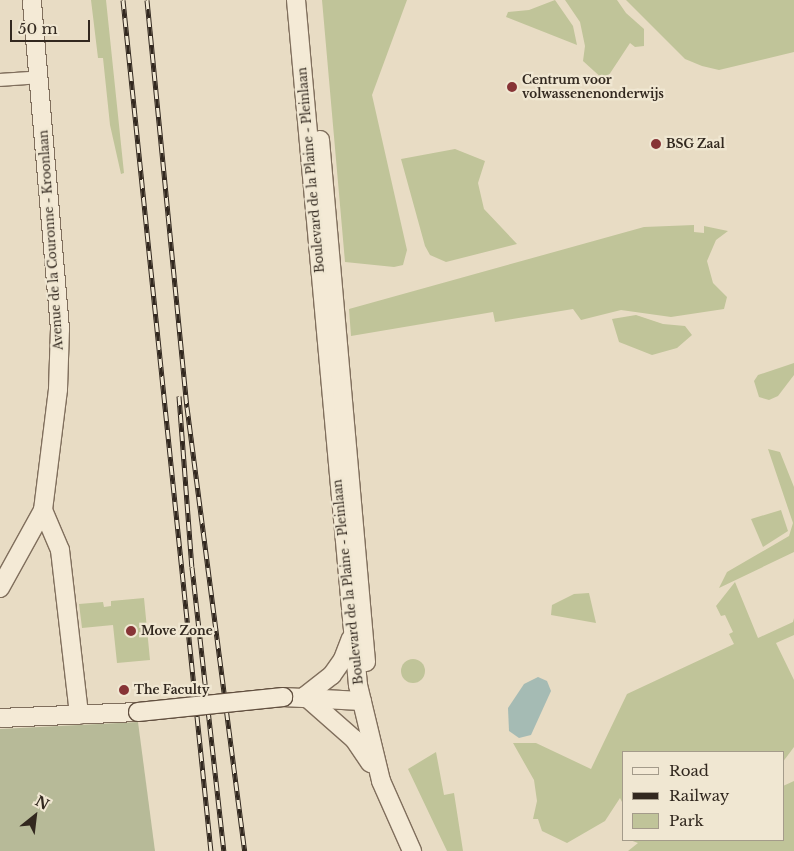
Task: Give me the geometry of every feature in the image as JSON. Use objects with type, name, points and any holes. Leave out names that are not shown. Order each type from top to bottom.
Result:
[{"type":"main road","name":"Avenue de la Couronne - Kroonlaan","points":[[0,588],[43,510],[56,422],[60,329],[32,0]]},
{"type":"main road","name":"Boulevard de la Plaine - Pleinlaan","points":[[296,0],[337,399],[367,666],[367,686],[362,701]]},
{"type":"main road","name":"Boulevard de la Plaine - Pleinlaan","points":[[308,0],[352,635],[362,701]]},
{"type":"main road","points":[[43,510],[60,550],[79,715]]},
{"type":"main road","points":[[305,696],[332,675],[343,659],[352,635]]},
{"type":"main road","points":[[305,696],[354,739],[381,781],[412,851]]},
{"type":"main road","points":[[0,718],[138,712],[283,697],[305,696],[362,701],[381,781]]},
{"type":"street","points":[[0,80],[39,77]]},
{"type":"green space","points":[[91,0],[106,0],[124,173],[121,174],[110,125],[103,58],[98,58]]},
{"type":"green space","points":[[322,0],[407,0],[372,95],[407,250],[403,265],[394,267],[345,262]]},
{"type":"green space","points":[[555,0],[573,26],[577,45],[506,17],[508,12],[529,10]]},
{"type":"green space","points":[[565,0],[617,0],[626,13],[644,29],[644,46],[635,47],[630,43],[605,81],[583,61],[585,46],[580,22]]},
{"type":"green space","points":[[626,0],[794,0],[794,52],[719,70],[702,66],[685,59]]},
{"type":"green space","points":[[455,149],[485,161],[478,183],[484,209],[517,244],[446,262],[430,255],[425,246],[401,159]]},
{"type":"green space","points":[[694,225],[694,232],[704,233],[704,226],[728,231],[716,240],[707,261],[713,283],[727,297],[724,309],[671,317],[621,310],[581,320],[573,309],[495,322],[493,312],[351,336],[349,309],[644,227]]},
{"type":"green space","points":[[636,315],[663,324],[685,326],[692,335],[677,348],[652,355],[619,342],[612,319]]},
{"type":"green space","points":[[794,363],[794,375],[778,396],[769,400],[759,397],[754,381],[758,375]]},
{"type":"green space","points":[[768,449],[780,452],[794,487],[794,552],[719,588],[727,572],[789,536],[793,523]]},
{"type":"green space","points":[[781,510],[788,531],[763,547],[751,519]]},
{"type":"green space","points":[[735,582],[758,638],[793,622],[794,618],[794,635],[776,643],[794,680],[794,747],[784,761],[784,751],[622,751],[622,802],[620,798],[605,821],[567,843],[542,831],[538,819],[533,819],[537,801],[534,780],[513,743],[536,743],[591,769],[627,694],[734,644],[729,634],[733,632],[725,615],[721,616],[716,606]]},
{"type":"green space","points":[[589,593],[596,623],[551,615],[552,605],[574,594]]},
{"type":"green space","name":"Move Zone","points":[[144,598],[150,660],[117,663],[113,625],[82,628],[79,604],[103,602],[104,607],[111,606],[111,601]]},
{"type":"green space","points":[[413,659],[418,660],[424,666],[424,676],[418,682],[413,683],[408,682],[402,676],[401,671],[402,666],[408,660]]},
{"type":"green space","points":[[138,722],[155,851],[0,851],[0,729]]},
{"type":"green space","points":[[436,752],[444,795],[454,793],[463,851],[447,851],[408,769]]},
{"type":"green space","points":[[794,781],[794,851],[628,851],[638,843],[633,841],[784,841],[784,786]]},
{"type":"water","points":[[538,677],[547,681],[551,691],[531,735],[519,738],[509,731],[508,708],[524,684]]},
{"type":"railway","points":[[123,0],[211,851]]},
{"type":"railway","points":[[147,0],[187,407],[245,851]]},
{"type":"railway","points":[[179,396],[192,567],[224,851]]},
{"type":"place","name":"Centrum voor volwassenenonderwijs","points":[[512,87]]},
{"type":"place","name":"BSG Zaal","points":[[656,144]]},
{"type":"place","name":"Move Zone","points":[[131,631]]},
{"type":"place","name":"The Faculty","points":[[124,690]]}]
